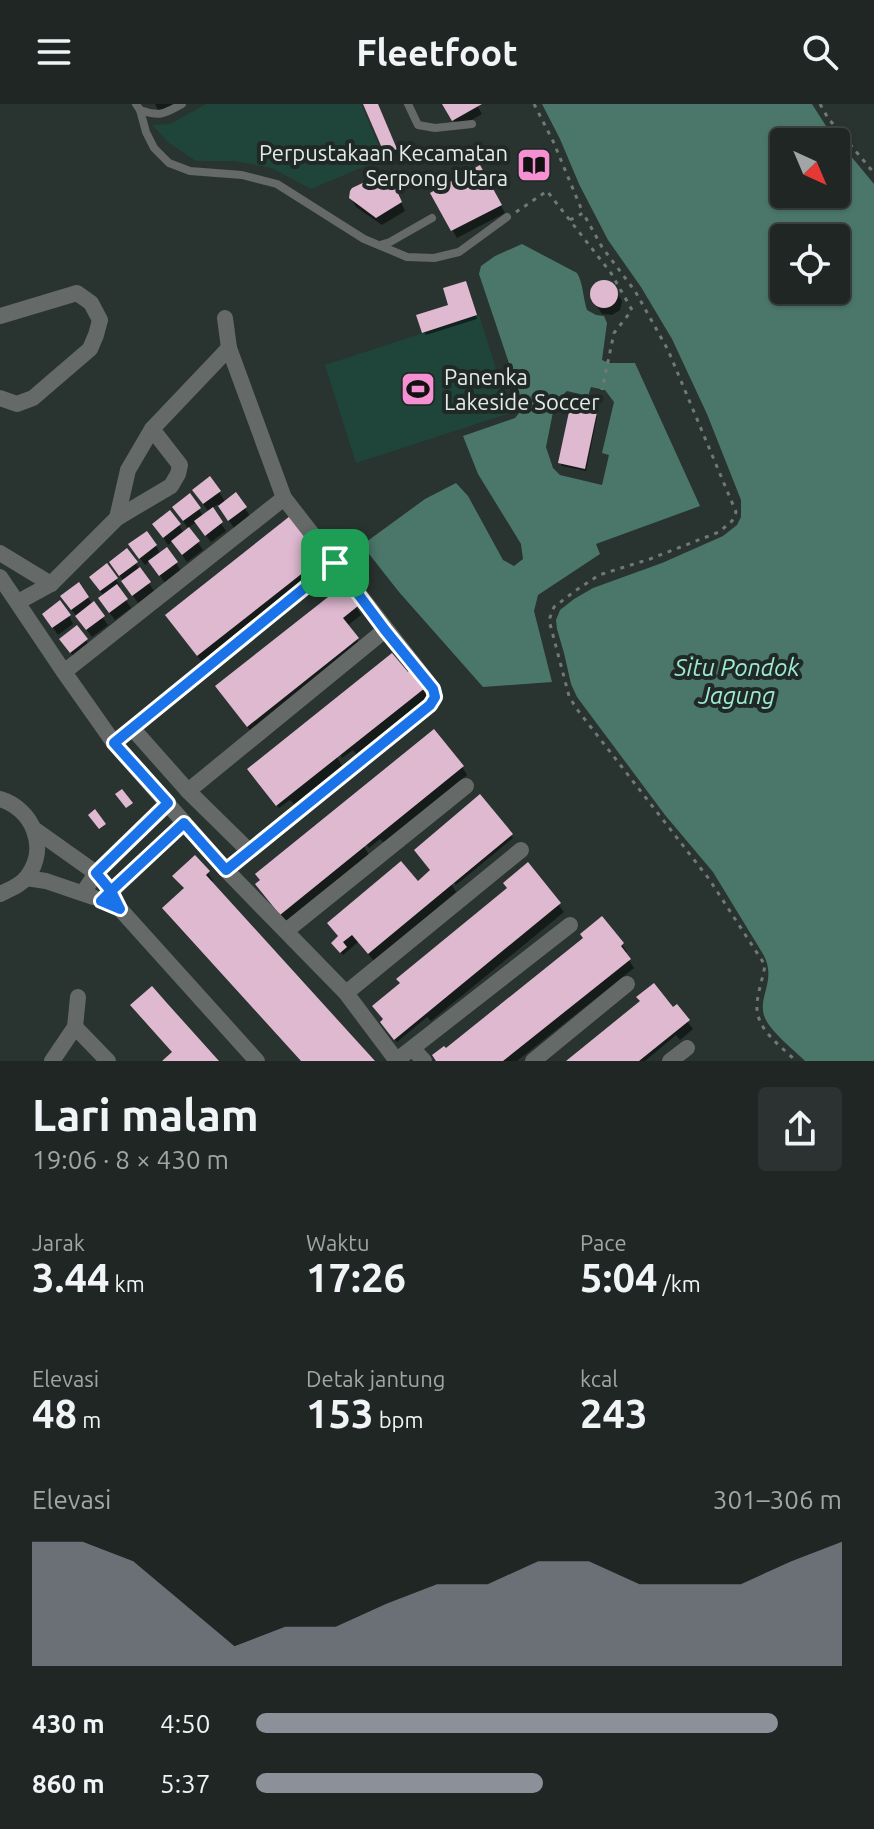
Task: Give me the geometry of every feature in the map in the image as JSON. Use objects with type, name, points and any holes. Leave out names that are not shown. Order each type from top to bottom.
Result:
[{"type":"street","points":[[0,316],[77,293],[91,303],[100,320],[90,349],[33,398],[17,404],[0,398]]},
{"type":"street","points":[[225,318],[229,348],[284,498],[433,689],[435,697],[430,705],[226,870]]},
{"type":"street","points":[[117,518],[128,470],[152,429],[229,348]]},
{"type":"street","points":[[18,602],[51,584],[117,518],[171,486],[180,465],[152,429]]},
{"type":"street","points":[[64,672],[284,498]]},
{"type":"street","points":[[0,553],[51,584]]},
{"type":"street","points":[[114,743],[335,563]]},
{"type":"street","points":[[0,577],[114,743],[226,870],[346,993],[397,1061],[419,1055],[570,925]]},
{"type":"street","points":[[188,791],[385,630]]},
{"type":"street","points":[[133,729],[188,791],[248,850]]},
{"type":"street","points":[[286,931],[466,786]]},
{"type":"street","points":[[0,894],[18,886],[26,878],[36,857],[37,845],[34,829],[26,815],[1,798]]},
{"type":"street","points":[[83,893],[96,873],[168,803]]},
{"type":"street","points":[[106,896],[184,823]]},
{"type":"street","points":[[34,829],[96,873],[106,896],[257,1061]]},
{"type":"street","points":[[346,993],[521,850]]},
{"type":"street","points":[[26,878],[106,896]]},
{"type":"street","points":[[533,1061],[627,984]]},
{"type":"street","points":[[52,1061],[75,1027],[78,997]]},
{"type":"street","points":[[75,1027],[108,1061]]},
{"type":"street","points":[[670,1061],[687,1048]]},
{"type":"lane","points":[[138,107],[155,115],[182,104]]},
{"type":"lane","points":[[408,104],[418,125],[435,128],[472,124]]},
{"type":"lane","points":[[138,107],[154,148],[169,163],[190,171],[242,175],[277,184],[364,239],[407,257],[434,258],[459,252],[507,217]]},
{"type":"lane","points":[[379,245],[432,218]]},
{"type":"path","points":[[534,104],[583,213],[602,247],[635,291],[668,350],[736,512],[732,521],[719,532],[599,575],[554,607],[549,620],[569,696],[709,879],[765,965],[757,1014],[762,1026],[796,1061]]},
{"type":"path","points":[[820,104],[874,173]]},
{"type":"path","points":[[507,217],[547,191],[611,273],[632,310],[614,333],[602,390]]},
{"type":"path","points":[[570,220],[583,213]]},
{"type":"shaded area","points":[[206,104],[361,104],[384,158],[311,189],[272,168],[234,161],[196,161],[169,143],[152,125],[170,124]]},
{"type":"shaded area","name":"Panenka Lakeside Soccer","points":[[479,315],[510,413],[356,463],[325,365]]},
{"type":"water","name":"Situ Pondok Jagung","points":[[542,104],[812,104],[828,128],[770,128],[770,208],[850,208],[850,155],[874,184],[874,1061],[805,1061],[772,1029],[763,1010],[768,972],[763,954],[713,872],[665,815],[577,697],[571,684],[557,629],[560,610],[593,588],[662,563],[723,536],[737,525],[741,517],[741,500],[707,414],[672,339],[608,240]]},
{"type":"water","points":[[522,244],[577,273],[587,310],[604,316],[607,323],[602,360],[635,363],[700,506],[596,544],[600,554],[538,595],[534,611],[552,682],[483,687],[362,545],[425,499],[456,483],[468,496],[503,560],[514,566],[523,559],[521,544],[478,474],[463,436],[515,418],[520,412],[522,402],[479,274],[481,266],[495,256]]},
{"type":"pier","points":[[591,387],[605,390],[614,402],[602,453],[609,455],[602,485],[560,475],[553,468],[546,447],[555,402],[567,391],[588,396]]},
{"type":"building","points":[[363,104],[378,104],[397,149],[385,155]]},
{"type":"building","points":[[442,104],[482,104],[452,121]]},
{"type":"building","name":"Perpustakaan Kecamatan Serpong Utara","points":[[538,150],[549,169],[530,180],[519,160]]},
{"type":"building","points":[[480,165],[502,205],[451,231],[430,193]]},
{"type":"building","points":[[390,176],[402,202],[376,218],[349,198],[352,188],[371,179],[373,184]]},
{"type":"building","points":[[604,280],[614,284],[618,294],[614,304],[604,308],[594,304],[590,294],[594,284]]},
{"type":"building","points":[[466,281],[477,315],[422,333],[416,315],[448,305],[443,288]]},
{"type":"building","points":[[570,407],[597,412],[585,469],[558,463]]},
{"type":"building","points":[[210,476],[221,491],[203,504],[192,490]]},
{"type":"building","points":[[236,492],[247,507],[228,521],[218,506]]},
{"type":"building","points":[[190,493],[201,508],[183,521],[172,507]]},
{"type":"building","points":[[213,507],[223,522],[205,536],[194,521]]},
{"type":"building","points":[[170,510],[181,524],[163,538],[152,524]]},
{"type":"building","points":[[290,516],[323,557],[197,656],[165,615]]},
{"type":"building","points":[[189,527],[200,541],[182,555],[171,541]]},
{"type":"building","points":[[147,531],[157,545],[139,559],[128,544]]},
{"type":"building","points":[[167,547],[178,562],[159,576],[148,561]]},
{"type":"building","points":[[127,548],[138,562],[119,576],[109,562]]},
{"type":"building","points":[[107,563],[118,578],[100,591],[89,577]]},
{"type":"building","points":[[140,567],[151,582],[132,596],[121,581]]},
{"type":"building","points":[[79,582],[89,597],[71,610],[60,596]]},
{"type":"building","points":[[117,584],[128,599],[109,613],[98,598]]},
{"type":"building","points":[[342,586],[358,606],[343,618],[359,638],[247,727],[215,686]]},
{"type":"building","points":[[60,600],[71,615],[52,628],[42,614]]},
{"type":"building","points":[[94,601],[105,616],[86,630],[75,616]]},
{"type":"building","points":[[77,625],[88,639],[70,653],[59,639]]},
{"type":"building","points":[[392,653],[425,688],[276,806],[247,769]]},
{"type":"building","points":[[434,729],[464,766],[280,915],[255,884],[260,880],[255,874]]},
{"type":"building","points":[[122,789],[133,803],[126,808],[115,794]]},
{"type":"building","points":[[480,794],[513,834],[368,954],[352,935],[343,942],[347,947],[340,953],[331,943],[338,936],[327,923],[401,861],[418,881],[430,870],[414,850]]},
{"type":"building","points":[[95,809],[106,824],[99,829],[88,815]]},
{"type":"building","points":[[195,855],[210,871],[206,875],[375,1061],[301,1061],[162,908],[184,888],[172,876]]},
{"type":"building","points":[[528,862],[561,903],[394,1040],[372,1006],[400,983],[396,979],[507,888],[503,883]]},
{"type":"building","points":[[602,916],[624,943],[621,946],[631,959],[503,1061],[436,1061],[432,1055],[444,1046],[446,1048],[583,938],[580,934]]},
{"type":"building","points":[[654,983],[673,1007],[677,1004],[690,1020],[639,1061],[566,1061],[640,1001],[636,997]]},
{"type":"building","points":[[152,986],[219,1061],[162,1061],[172,1052],[130,1005]]},
{"type":"place","name":"Perpustakaan Kecamatan Serpong Utara","points":[[534,165]]},
{"type":"place","name":"Panenka Lakeside Soccer","points":[[418,389]]},
{"type":"route","points":[[335,563],[114,743],[168,803],[96,873],[111,891],[120,909],[101,901],[111,891],[184,823],[226,870],[430,705],[435,697],[433,689],[335,563]]}]
